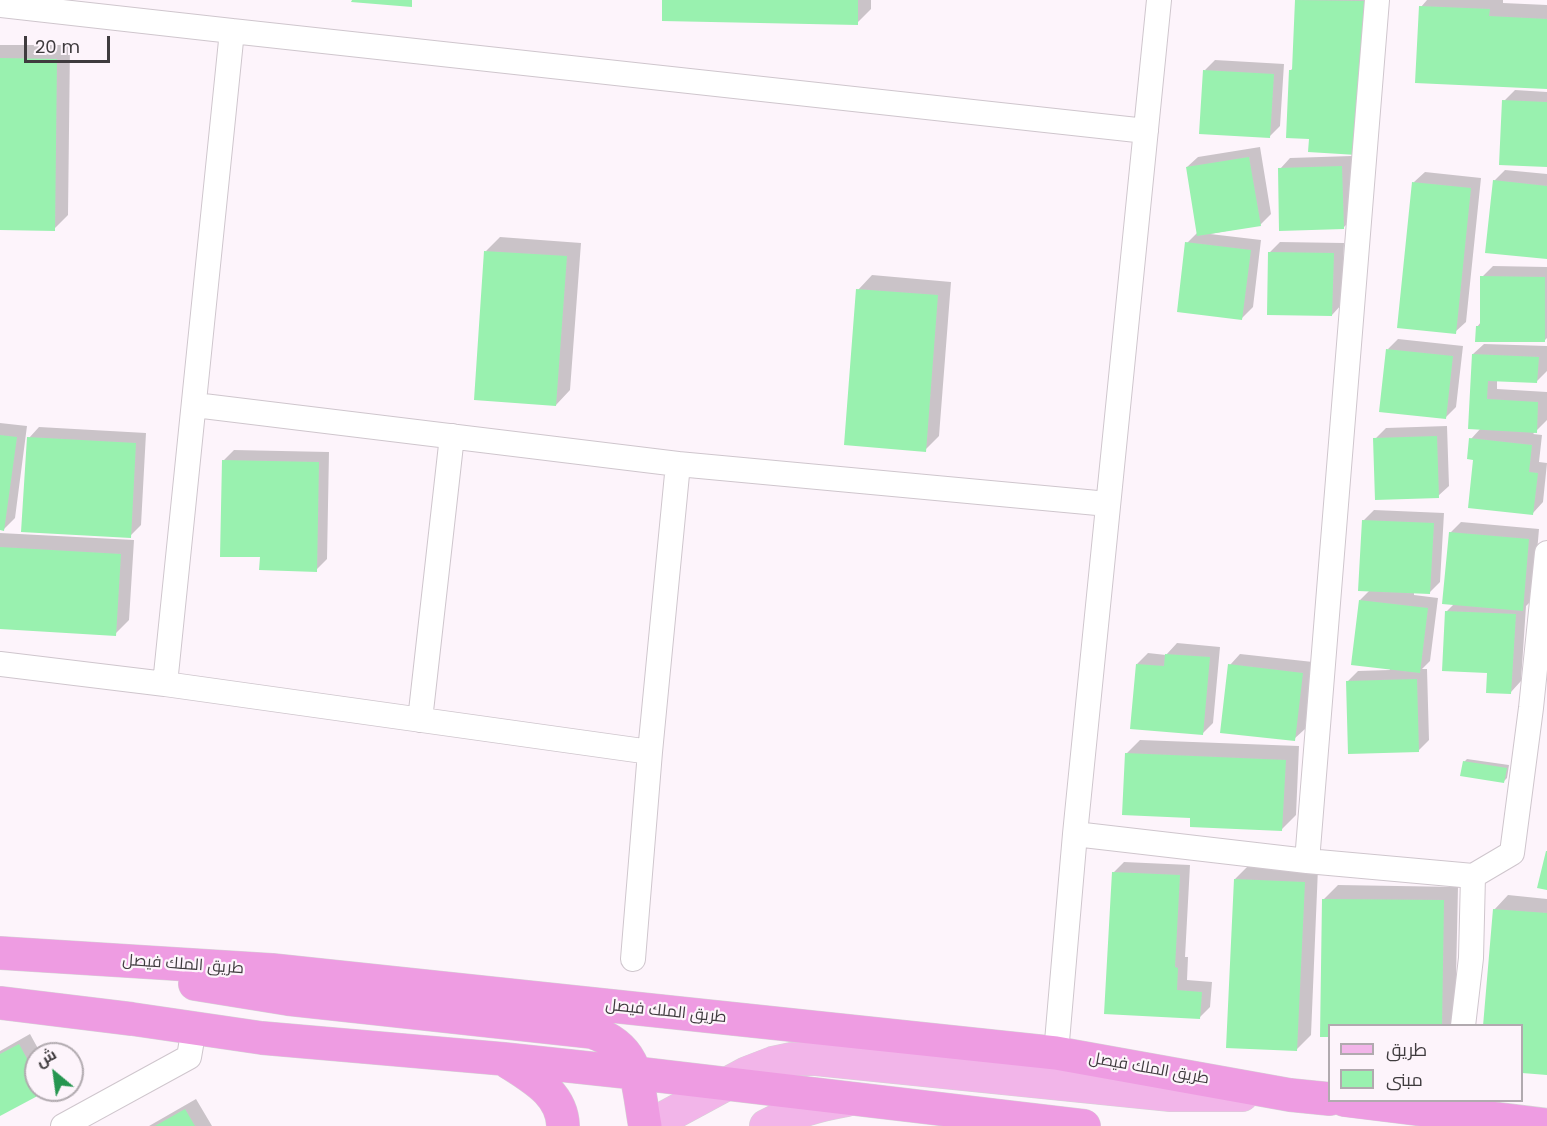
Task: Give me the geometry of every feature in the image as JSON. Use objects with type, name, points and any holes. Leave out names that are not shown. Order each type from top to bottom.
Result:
[{"type":"highway","name":"طريق الملك فيصل","points":[[8,953],[272,970],[1056,1053],[1290,1095],[1328,1099]]},
{"type":"highway","points":[[8,953],[288,999],[592,1032],[608,1037],[621,1046],[630,1060],[647,1126]]},
{"type":"highway","points":[[0,1003],[262,1038],[635,1073],[1084,1126]]},
{"type":"highway","points":[[504,1059],[548,1090],[562,1115],[562,1126]]},
{"type":"highway","points":[[1366,1102],[1454,1106],[1547,1125]]},
{"type":"main road","points":[[647,1126],[727,1083],[772,1063],[792,1059],[816,1059],[1171,1095],[1290,1095]]},
{"type":"main road","points":[[766,1126],[797,1112],[820,1105],[855,1099]]},
{"type":"street","points":[[1056,1053],[1075,834],[1159,0]]},
{"type":"street","points":[[1307,861],[1377,0]]},
{"type":"street","points":[[0,5],[1146,131]]},
{"type":"street","points":[[165,684],[232,31]]},
{"type":"street","points":[[195,405],[678,464],[1108,504]]},
{"type":"street","points":[[420,720],[452,436]]},
{"type":"street","points":[[633,958],[678,464]]},
{"type":"street","points":[[1075,834],[1307,861],[1473,876],[1512,853],[1539,709],[1547,553]]},
{"type":"street","points":[[0,664],[165,684],[650,752]]},
{"type":"street","points":[[1463,1024],[1471,958],[1473,876]]},
{"type":"street","points":[[63,1126],[189,1057],[194,1028]]},
{"type":"building","points":[[352,0],[412,0],[412,7],[351,2]]},
{"type":"building","points":[[662,0],[858,0],[858,25],[662,21]]},
{"type":"building","points":[[1295,0],[1364,1],[1357,155],[1308,152],[1309,139],[1286,138]]},
{"type":"building","points":[[1419,6],[1490,9],[1489,16],[1547,19],[1547,89],[1415,83]]},
{"type":"building","points":[[0,58],[57,59],[55,231],[0,230]]},
{"type":"building","points":[[1203,70],[1274,74],[1270,138],[1199,134]]},
{"type":"building","points":[[1502,100],[1547,102],[1547,167],[1499,165]]},
{"type":"building","points":[[1249,157],[1261,226],[1197,236],[1186,167]]},
{"type":"building","points":[[1342,166],[1344,229],[1279,231],[1278,168]]},
{"type":"building","points":[[1493,180],[1547,186],[1547,259],[1485,253]]},
{"type":"building","points":[[1412,182],[1471,188],[1456,334],[1397,328]]},
{"type":"building","points":[[1185,242],[1251,250],[1242,320],[1177,312]]},
{"type":"building","points":[[484,251],[567,256],[556,406],[474,400]]},
{"type":"building","points":[[1268,252],[1334,253],[1332,316],[1267,315]]},
{"type":"building","points":[[1480,276],[1545,277],[1545,342],[1475,342],[1476,326],[1480,326]]},
{"type":"building","points":[[856,289],[938,295],[926,452],[844,445]]},
{"type":"building","points":[[1386,349],[1453,356],[1446,419],[1379,412]]},
{"type":"building","points":[[1472,354],[1539,357],[1537,383],[1488,381],[1487,399],[1538,402],[1537,433],[1468,429]]},
{"type":"building","points":[[0,435],[17,437],[4,531],[0,530]]},
{"type":"building","points":[[1437,436],[1439,498],[1375,500],[1373,438]]},
{"type":"building","points":[[27,437],[136,443],[131,538],[21,532]]},
{"type":"building","points":[[1469,438],[1532,445],[1529,472],[1538,473],[1533,515],[1468,508],[1473,460],[1467,459]]},
{"type":"building","points":[[222,460],[319,462],[317,572],[259,570],[260,557],[220,557]]},
{"type":"building","points":[[1362,520],[1434,523],[1430,594],[1358,591]]},
{"type":"building","points":[[1449,532],[1529,539],[1523,611],[1442,604]]},
{"type":"building","points":[[0,547],[121,554],[116,636],[0,629]]},
{"type":"building","points":[[1359,600],[1428,608],[1420,673],[1351,665]]},
{"type":"building","points":[[1445,611],[1516,614],[1511,694],[1486,693],[1487,673],[1442,671]]},
{"type":"building","points":[[1165,654],[1210,657],[1203,735],[1130,729],[1136,664],[1164,666]]},
{"type":"building","points":[[1228,664],[1303,673],[1295,741],[1220,733]]},
{"type":"building","points":[[1417,679],[1419,752],[1348,754],[1346,681]]},
{"type":"building","points":[[1125,753],[1286,760],[1282,831],[1190,827],[1190,818],[1122,815]]},
{"type":"building","points":[[1463,761],[1507,768],[1504,783],[1460,776]]},
{"type":"building","points":[[1547,851],[1547,890],[1537,888]]},
{"type":"building","points":[[1112,872],[1180,875],[1175,967],[1178,968],[1177,990],[1202,992],[1200,1019],[1104,1014]]},
{"type":"building","points":[[1234,879],[1305,882],[1297,1051],[1226,1048]]},
{"type":"building","points":[[1322,899],[1444,900],[1442,1024],[1328,1024],[1328,1037],[1320,1037]]},
{"type":"building","points":[[1493,909],[1547,913],[1547,1075],[1523,1073],[1523,1024],[1483,1024]]},
{"type":"building","points":[[19,1044],[24,1053],[24,1102],[26,1102],[0,1116],[0,1054]]},
{"type":"building","points":[[185,1109],[195,1126],[155,1126]]}]
